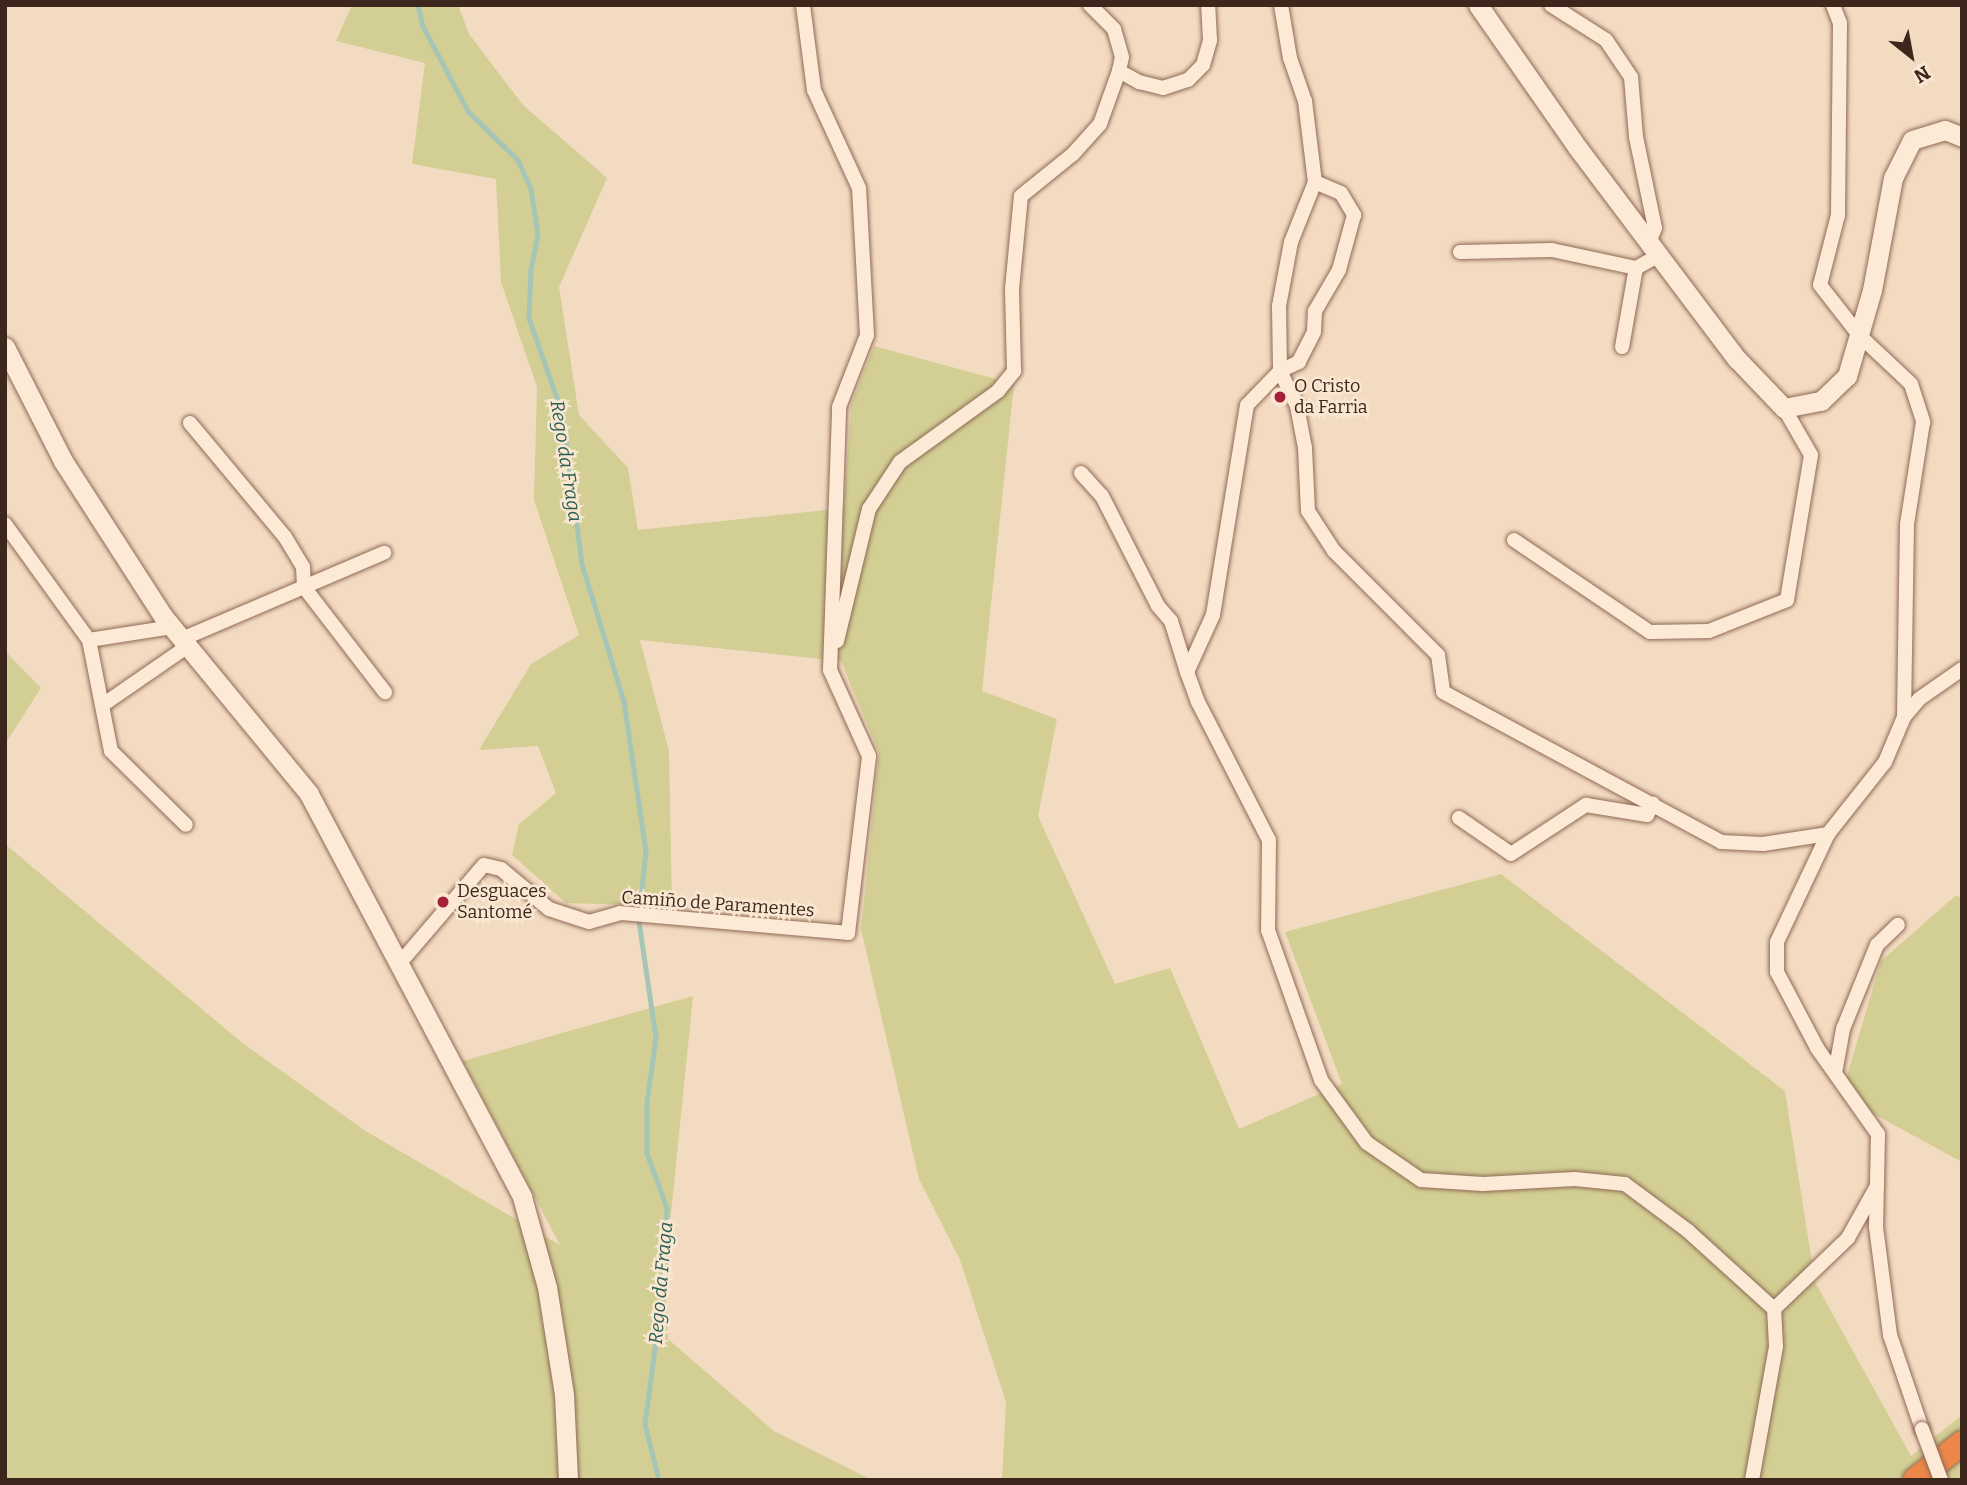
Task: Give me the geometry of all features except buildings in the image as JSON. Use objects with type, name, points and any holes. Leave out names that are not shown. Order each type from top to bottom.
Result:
[{"type":"highway","points":[[1915,1480],[1962,1443]]},
{"type":"street","points":[[803,5],[814,90],[859,188],[867,335],[839,407],[830,670]]},
{"type":"street","points":[[830,670],[869,509],[900,462],[998,391],[1014,371],[1012,289],[1021,196],[1073,154],[1100,124],[1122,57],[1114,29],[1090,5]]},
{"type":"street","points":[[1119,71],[1139,82],[1163,88],[1188,80],[1203,65],[1210,40],[1208,5]]},
{"type":"street","points":[[1281,5],[1290,58],[1305,102],[1315,182],[1289,255],[1279,306],[1280,371],[1297,406],[1305,447],[1308,511],[1334,551],[1438,655],[1443,692],[1721,842],[1763,844],[1828,834]]},
{"type":"street","points":[[1478,5],[1737,359],[1784,408],[1811,455],[1787,600],[1709,631],[1650,632],[1514,540]]},
{"type":"street","points":[[1551,5],[1606,40],[1631,77],[1636,137],[1655,228],[1654,249],[1636,268],[1622,347]]},
{"type":"street","points":[[1833,5],[1840,23],[1838,215],[1820,285],[1859,335],[1911,384],[1923,422],[1907,524],[1904,717]]},
{"type":"street","points":[[1784,408],[1821,401],[1847,376],[1897,169],[1912,140],[1945,130],[1962,137]]},
{"type":"street","points":[[1187,672],[1213,615],[1247,405],[1280,371],[1299,362],[1314,332],[1315,311],[1339,270],[1354,215],[1341,193],[1315,182]]},
{"type":"street","points":[[1460,252],[1552,250],[1636,268]]},
{"type":"street","points":[[5,347],[63,461],[181,638],[309,793],[530,1215],[547,1287],[564,1394],[568,1480]]},
{"type":"street","points":[[190,423],[285,537],[303,567],[304,587],[385,692]]},
{"type":"street","points":[[1081,473],[1102,496],[1158,606],[1171,621],[1198,702],[1269,840],[1268,930],[1321,1080],[1367,1143],[1421,1180],[1483,1184],[1575,1179],[1625,1184],[1688,1231],[1774,1309],[1776,1346],[1752,1480]]},
{"type":"street","points":[[5,524],[89,640],[104,704],[111,751],[186,825]]},
{"type":"street","points":[[104,704],[181,638],[384,553]]},
{"type":"street","points":[[89,640],[181,638]]},
{"type":"street","points":[[1941,1480],[1890,1335],[1875,1227],[1878,1134],[1835,1073],[1777,972],[1777,942],[1828,834],[1885,762],[1904,717],[1919,699],[1962,669]]},
{"type":"street","name":"Camiño de Paramentes","points":[[399,964],[469,888],[475,872],[484,864],[501,869],[549,909],[589,922],[620,913],[849,933],[869,756],[830,670]]},
{"type":"street","points":[[1459,818],[1511,854],[1586,805],[1647,815],[1653,803]]},
{"type":"street","points":[[1835,1073],[1843,1030],[1877,945],[1898,925]]},
{"type":"street","points":[[1774,1309],[1848,1238],[1877,1185]]},
{"type":"shaded area","points":[[352,5],[458,5],[469,34],[523,105],[607,178],[559,287],[579,415],[628,468],[638,530],[844,508],[851,405],[874,346],[1014,384],[982,691],[1057,719],[1038,816],[1115,984],[1170,968],[1239,1129],[1342,1084],[1285,932],[1501,874],[1785,1091],[1815,1282],[1911,1456],[1962,1415],[1962,1480],[1002,1480],[1006,1402],[960,1260],[919,1179],[861,929],[879,753],[841,661],[640,640],[669,751],[672,906],[566,903],[512,855],[519,824],[556,793],[538,746],[479,750],[531,664],[579,635],[534,500],[537,387],[501,282],[496,179],[412,164],[425,63],[336,41]]},
{"type":"shaded area","points":[[5,651],[41,688],[5,744]]},
{"type":"shaded area","points":[[5,844],[241,1042],[364,1130],[560,1245],[463,1061],[693,996],[665,1274],[668,1339],[774,1431],[872,1480],[5,1480]]},
{"type":"shaded area","points":[[1955,896],[1962,897],[1962,1162],[1841,1096],[1881,961]]},
{"type":"waterway","name":"Rego da Fraga","points":[[418,5],[423,26],[468,111],[518,160],[531,189],[538,234],[531,270],[529,318],[562,412],[582,564],[624,701],[646,851],[640,908]]},
{"type":"waterway","name":"Rego da Fraga","points":[[639,921],[656,1038],[647,1103],[647,1153],[667,1208],[665,1274],[645,1424],[659,1480]]},
{"type":"place","name":"O Cristo da Farria","points":[[1280,397]]},
{"type":"place","name":"Desguaces Santomé","points":[[443,902]]}]
